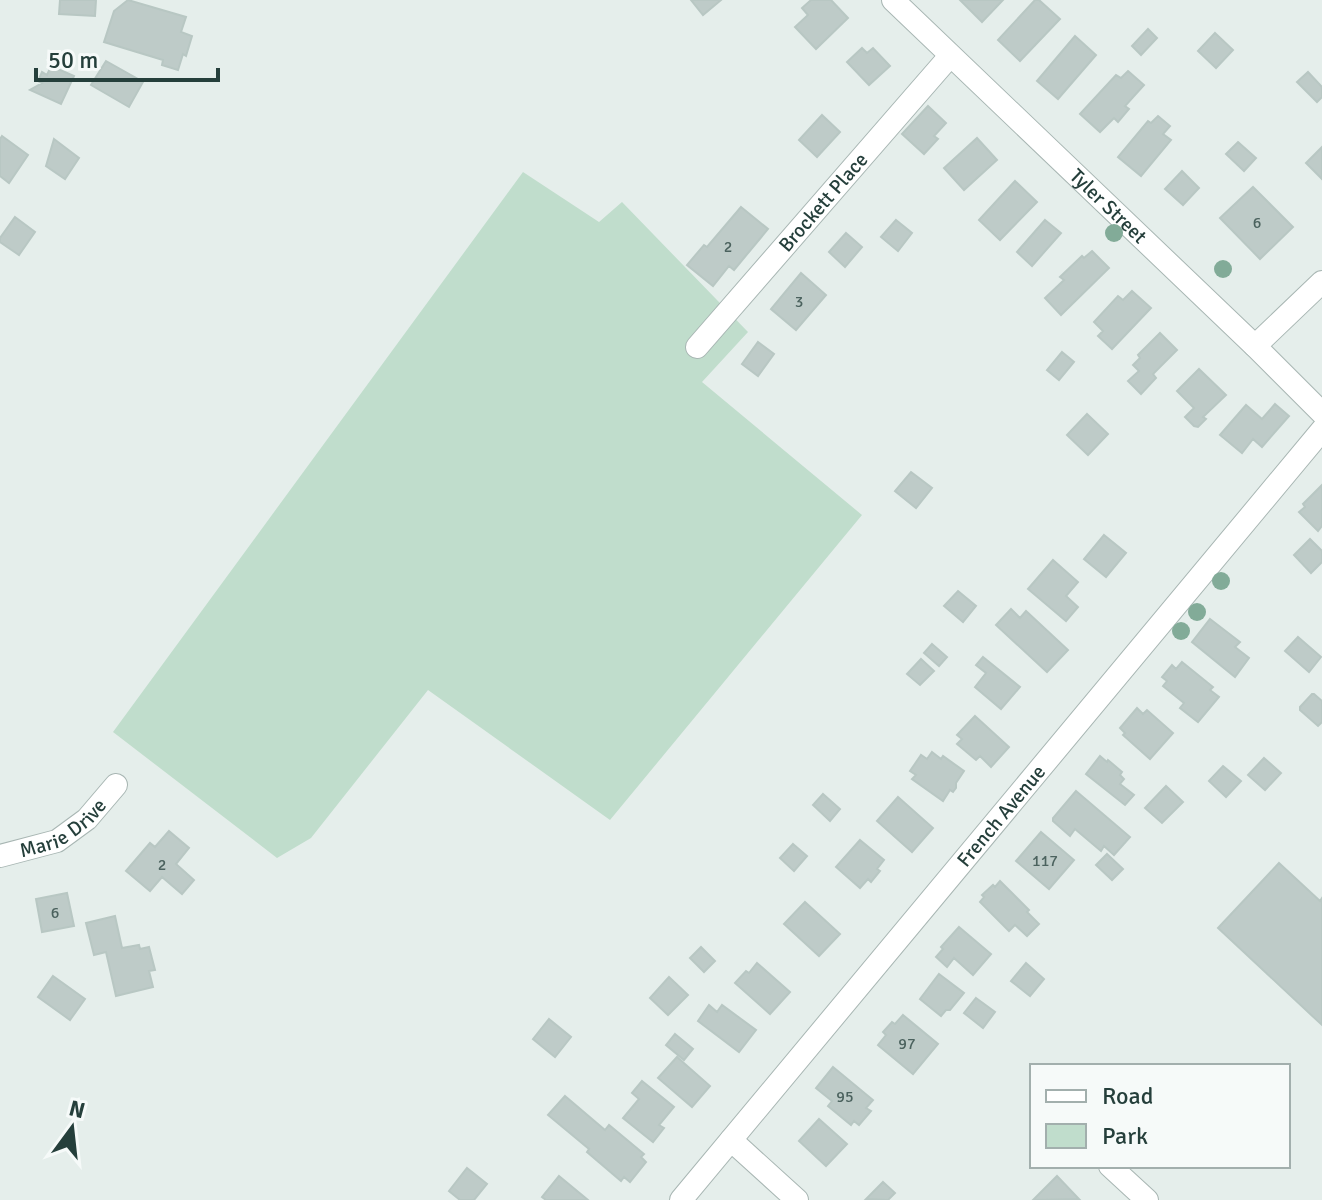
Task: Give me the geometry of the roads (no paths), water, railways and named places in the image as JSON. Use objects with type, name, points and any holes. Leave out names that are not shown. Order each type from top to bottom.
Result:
[{"type":"street","name":"Tyler Street","points":[[893,0],[1322,413]]},
{"type":"street","name":"Brockett Place","points":[[697,347],[950,56]]},
{"type":"street","points":[[1255,346],[1322,282]]},
{"type":"street","name":"French Avenue","points":[[681,1200],[1322,430]]},
{"type":"street","name":"Marie Drive","points":[[0,856],[57,841],[87,819],[116,785]]},
{"type":"street","points":[[731,1140],[797,1200]]},
{"type":"street","points":[[1112,1168],[1147,1200]]}]
